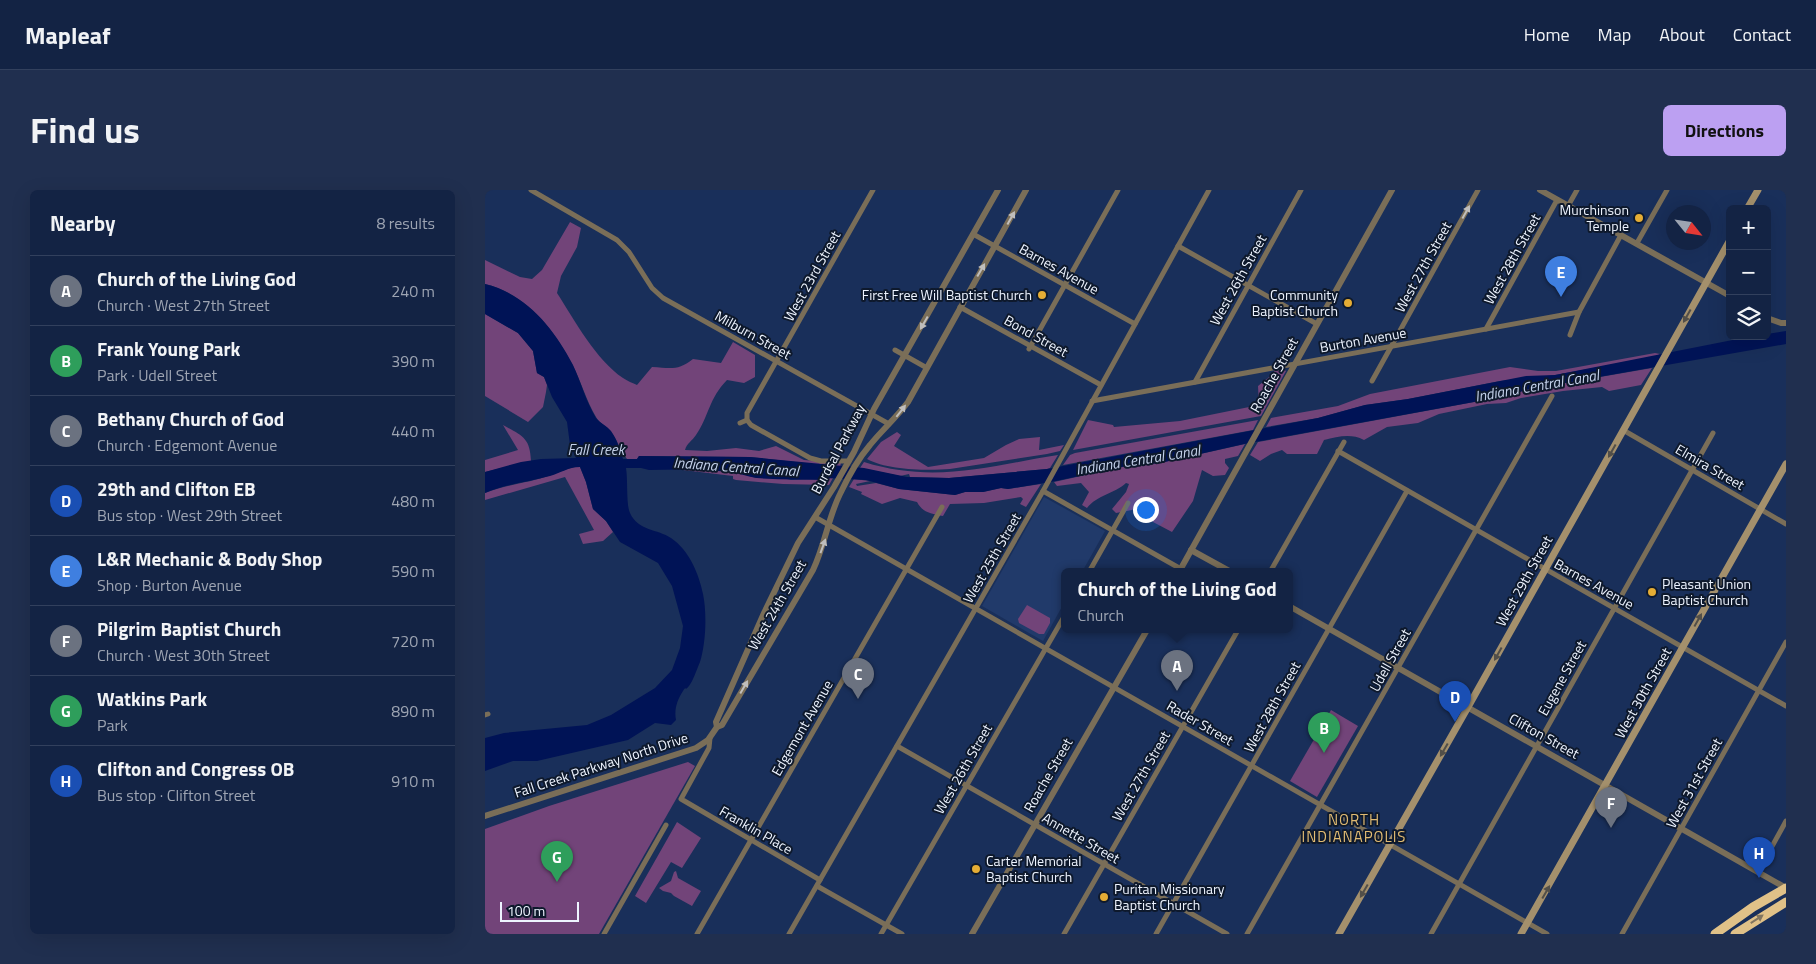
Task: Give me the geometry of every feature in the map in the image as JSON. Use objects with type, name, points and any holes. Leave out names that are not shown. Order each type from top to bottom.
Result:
[{"type":"highway","points":[[1714,934],[1767,898],[1786,888]]},
{"type":"highway","points":[[1735,934],[1783,904]]},
{"type":"main road","points":[[1749,205],[1758,190]]},
{"type":"main road","name":"West 29th Street","points":[[1339,934],[1726,247]]},
{"type":"main road","name":"West 30th Street","points":[[1521,934],[1786,464]]},
{"type":"street","name":"Milburn Street","points":[[531,190],[611,236],[623,246],[652,288],[661,297],[889,424]]},
{"type":"street","name":"West 23rd Street","points":[[747,420],[747,413],[873,190]]},
{"type":"street","name":"Burdsal Parkway","points":[[717,727],[716,722],[764,613],[798,543],[834,487],[871,414],[998,190]]},
{"type":"street","name":"Burdsal Parkway","points":[[843,487],[858,461],[871,444],[908,402],[1026,190]]},
{"type":"street","points":[[1030,347],[1118,190]]},
{"type":"street","name":"West 25th Street","points":[[789,934],[1044,490],[1209,190]]},
{"type":"street","name":"West 26th Street","points":[[1195,382],[1301,190]]},
{"type":"street","name":"Roache Street","points":[[1182,568],[1392,190]]},
{"type":"street","name":"West 27th Street","points":[[1372,381],[1478,190]]},
{"type":"street","points":[[1539,190],[1728,295]]},
{"type":"street","points":[[1568,206],[1577,190]]},
{"type":"street","points":[[1637,244],[1667,190]]},
{"type":"street","name":"West 28th Street","points":[[1486,329],[1557,200]]},
{"type":"street","name":"Barnes Avenue","points":[[973,234],[1135,324]]},
{"type":"street","points":[[1570,335],[1579,312],[1621,235]]},
{"type":"street","points":[[1178,246],[1317,324]]},
{"type":"street","name":"Bond Street","points":[[960,307],[1101,385]]},
{"type":"street","name":"Burton Avenue","points":[[1092,401],[1579,312]]},
{"type":"street","points":[[1771,319],[1786,323]]},
{"type":"street","points":[[895,350],[927,368]]},
{"type":"street","name":"Udell Street","points":[[1247,934],[1552,396]]},
{"type":"street","points":[[740,423],[747,420],[751,425],[809,458],[847,463]]},
{"type":"street","name":"Elmira Street","points":[[1623,430],[1786,524]]},
{"type":"street","name":"Eugene Street","points":[[1431,934],[1713,433]]},
{"type":"street","points":[[1272,568],[1344,442]]},
{"type":"street","name":"Barnes Avenue","points":[[1338,451],[1786,706]]},
{"type":"street","name":"West 24th Street","points":[[717,727],[722,725],[813,570],[823,547],[835,505],[843,487]]},
{"type":"street","points":[[1044,490],[1175,568]]},
{"type":"street","name":"West 28th Street","points":[[1156,934],[1407,491]]},
{"type":"street","points":[[1091,568],[1128,503]]},
{"type":"street","name":"Edgemont Avenue","points":[[697,934],[942,507]]},
{"type":"street","name":"Rader Street","points":[[815,517],[1547,934]]},
{"type":"street","points":[[1191,550],[1224,568]]},
{"type":"street","name":"Clifton Street","points":[[1293,608],[1786,888]]},
{"type":"street","name":"West 26th Street","points":[[881,934],[1061,622]]},
{"type":"street","name":"Roache Street","points":[[972,934],[1145,633]]},
{"type":"street","name":"West 27th Street","points":[[1064,934],[1236,633]]},
{"type":"street","name":"West 31st Street","points":[[1622,934],[1786,642]]},
{"type":"street","name":"Fall Creek Parkway North Drive","points":[[485,816],[691,750],[710,738],[717,727]]},
{"type":"street","name":"Franklin Place","points":[[710,738],[709,748],[681,799],[751,840],[902,934]]},
{"type":"street","name":"Annette Street","points":[[897,746],[1227,934]]},
{"type":"street","points":[[1757,872],[1786,821]]},
{"type":"street","points":[[604,934],[666,825]]},
{"type":"shaded area","points":[[570,222],[581,228],[577,247],[561,276],[557,293],[595,351],[623,378],[637,385],[652,367],[678,367],[693,359],[721,363],[733,342],[755,355],[755,377],[744,383],[727,380],[716,394],[700,428],[685,450],[707,451],[736,448],[759,451],[776,446],[804,460],[841,463],[840,467],[750,457],[639,456],[637,459],[627,459],[612,433],[596,417],[572,364],[547,326],[526,304],[500,289],[485,284],[485,260],[520,277],[532,279],[542,270]]},
{"type":"shaded area","points":[[485,314],[518,333],[533,351],[537,373],[544,377],[547,385],[543,407],[528,422],[485,396]]},
{"type":"shaded area","points":[[1655,353],[1660,354],[1654,357],[1555,375],[1500,381],[1408,399],[1365,405],[1318,418],[1266,427],[1271,418],[1338,406],[1370,394],[1510,367],[1538,371],[1556,371]]},
{"type":"shaded area","points":[[1652,368],[1641,385],[1609,391],[1602,387],[1563,391],[1439,414],[1418,423],[1387,427],[1364,440],[1349,436],[1324,440],[1317,454],[1287,454],[1282,450],[1260,461],[1250,455],[1258,442],[1512,395],[1525,390]]},
{"type":"shaded area","points":[[1283,369],[1286,371],[1261,416],[1073,450],[1088,420],[1113,425],[1114,427],[1180,421],[1259,405],[1258,386],[1274,373],[1274,370]]},
{"type":"shaded area","points":[[1258,420],[1253,430],[1063,465],[1070,455],[1075,453]]},
{"type":"shaded area","points":[[503,425],[524,438],[529,447],[531,461],[485,472],[485,460],[518,450]]},
{"type":"shaded area","points":[[897,432],[901,435],[894,446],[928,467],[984,458],[1019,439],[1040,437],[1039,450],[1064,445],[1060,451],[1047,454],[950,469],[919,470],[896,468],[867,459],[881,442]]},
{"type":"shaded area","points":[[1245,444],[1238,456],[1225,459],[1225,463],[1229,468],[1225,475],[1213,476],[1202,470],[1193,501],[1172,532],[1153,522],[1150,506],[1143,503],[1132,510],[1116,513],[1112,509],[1126,492],[1129,484],[1126,483],[1101,497],[1087,508],[1082,505],[1089,492],[1081,483],[1057,486],[1054,482],[1126,466],[1160,463]]},
{"type":"shaded area","points":[[1058,455],[1050,468],[1047,469],[949,478],[907,477],[910,477],[909,474],[900,476],[860,468],[864,462],[914,472],[961,471]]},
{"type":"shaded area","points":[[574,467],[580,467],[593,509],[606,521],[613,532],[603,541],[583,544],[579,534],[594,530],[565,477],[485,500],[485,493],[543,478]]},
{"type":"shaded area","points":[[683,469],[732,471],[756,478],[783,478],[791,480],[833,478],[829,485],[783,484],[736,480],[733,479],[733,476]]},
{"type":"shaded area","points":[[854,479],[870,481],[856,484],[857,486],[876,483],[899,489],[955,495],[965,492],[983,492],[1001,488],[1008,489],[1041,484],[1026,507],[1020,504],[1023,499],[1021,497],[984,503],[950,504],[943,516],[927,512],[917,502],[900,498],[882,504],[861,494],[862,492],[849,487]]},
{"type":"shaded area","points":[[1044,497],[1105,531],[1084,568],[1061,568],[1061,608],[1043,641],[982,606]]},
{"type":"shaded area","points":[[1027,605],[1050,618],[1050,623],[1044,634],[1039,634],[1019,623],[1018,619]]},
{"type":"shaded area","points":[[1331,710],[1358,726],[1317,797],[1290,781]]},
{"type":"shaded area","points":[[688,762],[695,766],[599,934],[485,934],[485,829],[549,806]]},
{"type":"shaded area","points":[[677,822],[701,838],[682,868],[671,862],[646,903],[635,896]]},
{"type":"shaded area","points":[[676,871],[678,878],[701,891],[692,906],[659,888],[671,881]]},
{"type":"water","points":[[485,284],[513,296],[537,314],[548,326],[565,351],[573,365],[589,405],[596,418],[613,434],[623,459],[637,459],[639,456],[750,457],[864,468],[907,477],[949,478],[1047,469],[1318,418],[1365,405],[1408,399],[1526,376],[1555,375],[1733,340],[1771,340],[1771,333],[1786,331],[1786,344],[1525,390],[1512,395],[1244,444],[1160,463],[1126,466],[1056,481],[1008,489],[965,492],[955,495],[899,489],[866,480],[826,478],[826,480],[766,479],[721,471],[626,468],[630,513],[638,523],[666,535],[683,549],[696,571],[703,594],[705,610],[704,646],[692,681],[683,691],[678,701],[675,713],[676,720],[671,725],[655,723],[628,740],[537,761],[513,761],[485,771],[485,738],[504,733],[587,725],[611,715],[655,688],[672,670],[680,648],[683,626],[672,586],[658,563],[620,542],[606,521],[593,509],[580,467],[485,493],[485,472],[521,462],[541,459],[576,458],[570,445],[567,422],[552,397],[544,377],[537,373],[533,351],[518,333],[485,314]]},
{"type":"place","name":"Murchinson Temple","points":[[1639,218]]},
{"type":"place","name":"First Free Will Baptist Church","points":[[1042,295]]},
{"type":"place","name":"L&R Mechanic & Body Shop","points":[[1561,297]]},
{"type":"place","name":"Community Baptist Church","points":[[1348,303]]},
{"type":"place","name":"Pleasant Union Baptist Church","points":[[1652,592]]},
{"type":"place","name":"Church of the Living God","points":[[1177,691]]},
{"type":"place","name":"Bethany Church of God","points":[[858,699]]},
{"type":"place","name":"29th and Clifton EB","points":[[1455,722]]},
{"type":"place","name":"Frank Young Park","points":[[1324,753]]},
{"type":"place","name":"Pilgrim Baptist Church","points":[[1611,828]]},
{"type":"place","name":"Carter Memorial Baptist Church","points":[[976,869]]},
{"type":"place","name":"Clifton and Congress OB","points":[[1759,878]]},
{"type":"place","name":"Watkins Park","points":[[557,882]]},
{"type":"place","name":"Puritan Missionary Baptist Church","points":[[1104,897]]},
{"type":"district","name":"NORTH INDIANAPOLIS","points":[[1354,828]]},
{"type":"water label","name":"Indiana Central Canal","points":[[1537,386]]},
{"type":"water label","name":"Fall Creek","points":[[596,450]]},
{"type":"water label","name":"Indiana Central Canal","points":[[1138,460]]},
{"type":"water label","name":"Indiana Central Canal","points":[[736,467]]}]
